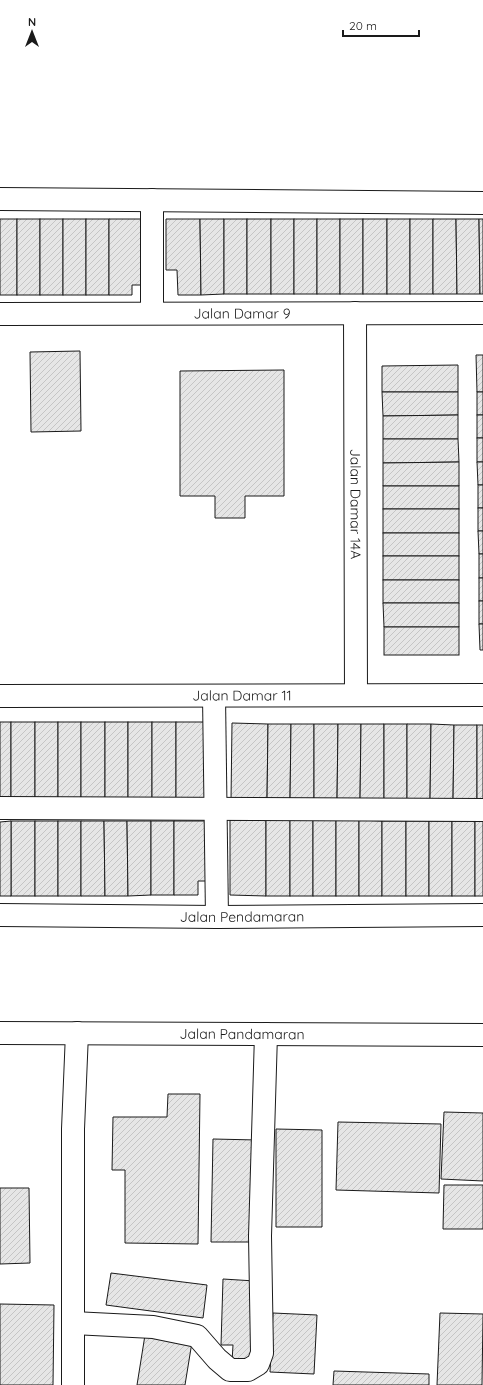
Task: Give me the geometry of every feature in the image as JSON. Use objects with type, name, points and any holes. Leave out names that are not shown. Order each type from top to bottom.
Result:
[{"type":"street","points":[[0,199],[483,203]]},
{"type":"street","points":[[152,200],[152,313]]},
{"type":"street","name":"Jalan Damar 14A","points":[[355,313],[356,695]]},
{"type":"street","name":"Jalan Damar 9","points":[[0,314],[483,313]]},
{"type":"street","name":"Jalan Damar 11","points":[[0,696],[483,695]]},
{"type":"street","points":[[214,696],[217,917]]},
{"type":"street","points":[[0,808],[483,810]]},
{"type":"street","name":"Jalan Pendamaran","points":[[0,915],[217,917],[483,915]]},
{"type":"street","name":"Jalan Pandamaran","points":[[0,1033],[483,1035]]},
{"type":"street","points":[[73,1385],[73,1129],[77,1033]]},
{"type":"street","points":[[73,1323],[153,1327],[197,1336],[216,1359],[230,1370],[248,1370],[258,1364],[262,1353],[260,1236],[266,1034]]},
{"type":"building","points":[[0,219],[17,219],[17,295],[0,295]]},
{"type":"building","points":[[17,219],[40,219],[40,295],[17,295]]},
{"type":"building","points":[[40,219],[63,219],[63,295],[40,295]]},
{"type":"building","points":[[63,219],[86,219],[86,295],[63,295]]},
{"type":"building","points":[[86,219],[109,219],[109,295],[86,295]]},
{"type":"building","points":[[109,219],[144,219],[144,285],[132,285],[132,295],[109,295]]},
{"type":"building","points":[[166,219],[200,219],[201,295],[178,295],[177,270],[166,270]]},
{"type":"building","points":[[200,219],[224,219],[224,294],[201,295]]},
{"type":"building","points":[[224,219],[247,219],[247,294],[224,294]]},
{"type":"building","points":[[247,219],[271,219],[271,294],[247,294]]},
{"type":"building","points":[[271,219],[294,219],[294,294],[271,294]]},
{"type":"building","points":[[294,219],[317,219],[317,294],[294,294]]},
{"type":"building","points":[[317,219],[340,219],[340,294],[317,294]]},
{"type":"building","points":[[340,219],[363,219],[363,294],[340,294]]},
{"type":"building","points":[[363,219],[387,219],[387,294],[363,294]]},
{"type":"building","points":[[387,219],[410,219],[410,294],[387,294]]},
{"type":"building","points":[[410,219],[433,219],[433,294],[410,294]]},
{"type":"building","points":[[433,219],[456,219],[457,294],[433,294]]},
{"type":"building","points":[[456,219],[479,219],[480,294],[457,294]]},
{"type":"building","points":[[479,219],[483,219],[483,294],[480,294]]},
{"type":"building","points":[[80,351],[81,431],[31,432],[30,352]]},
{"type":"building","points":[[476,355],[483,355],[483,392],[477,392]]},
{"type":"building","points":[[458,365],[458,392],[382,392],[382,366]]},
{"type":"building","points":[[284,370],[284,496],[245,496],[245,518],[215,518],[215,496],[180,496],[180,371]]},
{"type":"building","points":[[382,392],[458,392],[458,415],[383,416]]},
{"type":"building","points":[[477,392],[483,392],[483,415],[477,415]]},
{"type":"building","points":[[458,415],[458,439],[383,439],[383,416]]},
{"type":"building","points":[[477,415],[483,415],[483,438],[477,438]]},
{"type":"building","points":[[477,438],[483,438],[483,462],[477,462]]},
{"type":"building","points":[[383,439],[458,439],[459,462],[383,463]]},
{"type":"building","points":[[459,462],[459,486],[383,486],[383,463]]},
{"type":"building","points":[[477,462],[483,462],[483,485],[478,485]]},
{"type":"building","points":[[478,485],[483,485],[483,508],[478,508]]},
{"type":"building","points":[[383,486],[459,486],[459,509],[383,509]]},
{"type":"building","points":[[478,508],[483,508],[483,531],[478,531]]},
{"type":"building","points":[[383,509],[459,509],[459,533],[383,533]]},
{"type":"building","points":[[478,531],[483,531],[483,554],[479,554]]},
{"type":"building","points":[[383,533],[459,533],[459,556],[383,556]]},
{"type":"building","points":[[479,554],[483,554],[483,578],[479,578]]},
{"type":"building","points":[[383,556],[459,556],[459,580],[383,580]]},
{"type":"building","points":[[479,578],[483,578],[483,601],[479,601]]},
{"type":"building","points":[[383,580],[459,580],[459,603],[383,603]]},
{"type":"building","points":[[479,601],[483,601],[483,624],[479,624]]},
{"type":"building","points":[[383,603],[459,603],[459,627],[384,627]]},
{"type":"building","points":[[479,624],[483,624],[483,650],[480,650]]},
{"type":"building","points":[[384,627],[459,627],[459,655],[384,655]]},
{"type":"building","points":[[0,722],[11,722],[11,801],[0,801]]},
{"type":"building","points":[[11,722],[35,722],[35,801],[11,801]]},
{"type":"building","points":[[35,722],[58,722],[58,801],[35,801]]},
{"type":"building","points":[[58,722],[81,722],[81,801],[58,801]]},
{"type":"building","points":[[81,722],[105,722],[105,801],[81,801]]},
{"type":"building","points":[[105,722],[128,722],[128,801],[105,801]]},
{"type":"building","points":[[128,722],[152,722],[152,801],[128,801]]},
{"type":"building","points":[[152,722],[176,722],[176,801],[152,801]]},
{"type":"building","points":[[176,722],[209,722],[209,801],[176,801]]},
{"type":"building","points":[[232,723],[268,724],[267,802],[231,801]]},
{"type":"building","points":[[268,724],[291,724],[290,802],[267,802]]},
{"type":"building","points":[[291,724],[314,724],[314,802],[290,802]]},
{"type":"building","points":[[314,724],[338,724],[337,802],[314,802]]},
{"type":"building","points":[[338,724],[361,724],[360,802],[337,802]]},
{"type":"building","points":[[361,724],[384,724],[384,802],[360,802]]},
{"type":"building","points":[[384,724],[407,724],[407,802],[384,802]]},
{"type":"building","points":[[407,724],[431,724],[430,802],[407,802]]},
{"type":"building","points":[[431,724],[454,725],[453,803],[430,802]]},
{"type":"building","points":[[454,725],[477,725],[477,803],[453,803]]},
{"type":"building","points":[[477,725],[483,725],[483,803],[477,803]]},
{"type":"building","points":[[230,820],[266,820],[266,896],[230,895]]},
{"type":"building","points":[[266,820],[290,820],[290,896],[266,896]]},
{"type":"building","points":[[290,820],[313,820],[313,896],[290,896]]},
{"type":"building","points":[[313,820],[336,820],[336,896],[313,896]]},
{"type":"building","points":[[336,820],[359,820],[359,896],[336,896]]},
{"type":"building","points":[[359,820],[382,821],[382,896],[359,896]]},
{"type":"building","points":[[11,821],[35,821],[35,896],[11,896]]},
{"type":"building","points":[[11,821],[11,896],[0,896],[0,822]]},
{"type":"building","points":[[35,821],[58,821],[58,896],[35,896]]},
{"type":"building","points":[[58,821],[81,821],[81,896],[58,896]]},
{"type":"building","points":[[81,821],[104,821],[105,896],[81,896]]},
{"type":"building","points":[[104,821],[127,821],[128,896],[105,896]]},
{"type":"building","points":[[127,821],[151,821],[151,895],[128,896]]},
{"type":"building","points":[[151,821],[174,821],[174,895],[151,895]]},
{"type":"building","points":[[174,821],[209,821],[209,881],[198,881],[198,895],[174,895]]},
{"type":"building","points":[[382,821],[406,821],[406,896],[382,896]]},
{"type":"building","points":[[406,821],[429,821],[429,896],[406,896]]},
{"type":"building","points":[[429,821],[452,821],[452,896],[429,896]]},
{"type":"building","points":[[452,821],[475,821],[475,896],[452,896]]},
{"type":"building","points":[[475,821],[483,821],[483,896],[475,896]]},
{"type":"building","points":[[168,1094],[200,1094],[198,1244],[125,1243],[125,1170],[112,1170],[113,1117],[167,1117]]},
{"type":"building","points":[[444,1112],[483,1113],[483,1181],[441,1179]]},
{"type":"building","points":[[338,1122],[441,1124],[439,1193],[336,1190]]},
{"type":"building","points":[[276,1129],[322,1130],[322,1227],[276,1227]]},
{"type":"building","points":[[213,1139],[257,1140],[256,1242],[211,1242]]},
{"type":"building","points":[[444,1185],[483,1185],[483,1229],[443,1229]]},
{"type":"building","points":[[0,1188],[29,1188],[30,1263],[0,1264]]},
{"type":"building","points":[[111,1273],[207,1285],[203,1318],[106,1305]]},
{"type":"building","points":[[223,1279],[255,1281],[252,1363],[232,1362],[233,1345],[221,1345]]},
{"type":"building","points":[[0,1304],[54,1305],[53,1385],[0,1385]]},
{"type":"building","points":[[273,1313],[317,1315],[314,1374],[270,1372]]},
{"type":"building","points":[[440,1313],[483,1314],[482,1385],[437,1385]]},
{"type":"building","points":[[145,1335],[192,1342],[185,1385],[137,1385]]},
{"type":"building","points":[[334,1371],[429,1374],[429,1385],[333,1385]]}]
